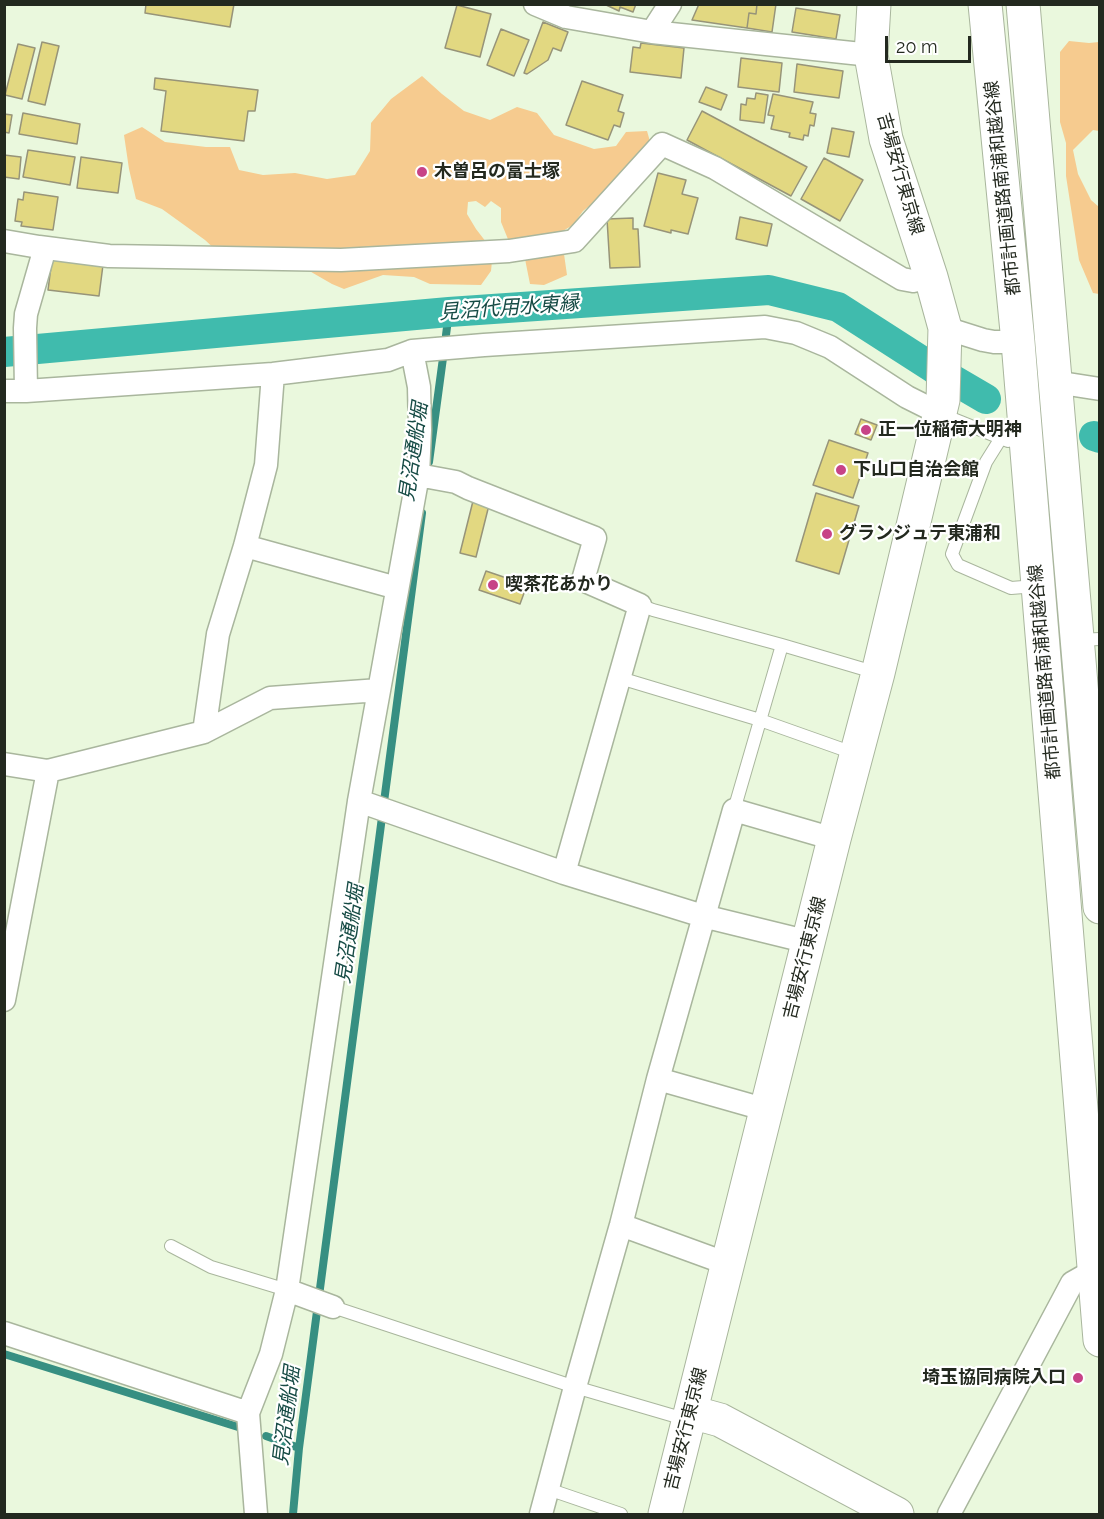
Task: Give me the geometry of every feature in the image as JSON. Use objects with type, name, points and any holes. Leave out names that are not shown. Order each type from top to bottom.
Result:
[{"type":"street","points":[[535,4],[566,17],[652,32],[871,55]]},
{"type":"street","points":[[652,32],[670,4]]},
{"type":"street","name":"吉場安行東京線","points":[[665,1515],[834,839],[878,673],[941,407],[945,334],[931,278],[886,139],[871,55],[874,4]]},
{"type":"street","name":"都市計画道路南浦和越谷線","points":[[985,4],[1018,342],[1014,443],[1038,586],[1100,1340]]},
{"type":"street","name":"都市計画道路南浦和越谷線","points":[[1023,4],[1061,465],[1088,640],[1100,907]]},
{"type":"street","points":[[4,241],[110,255],[340,260],[509,251],[574,241],[662,144],[715,168],[902,279],[913,281],[931,278]]},
{"type":"street","points":[[45,248],[26,314],[19,385],[273,374],[388,360],[412,351],[765,327],[796,333],[830,347],[907,397],[941,407]]},
{"type":"street","points":[[945,334],[994,342],[1018,342]]},
{"type":"street","points":[[256,1515],[248,1413],[271,1354],[287,1290],[359,801],[418,475],[419,387],[412,351]]},
{"type":"street","points":[[204,732],[218,634],[267,465],[273,374]]},
{"type":"street","points":[[1054,382],[1100,389]]},
{"type":"street","points":[[418,475],[456,482],[595,538],[583,580],[640,605],[564,873]]},
{"type":"street","points":[[245,546],[398,588]]},
{"type":"street","points":[[4,765],[48,771],[204,732],[270,698],[379,690]]},
{"type":"street","points":[[4,1000],[48,771]]},
{"type":"street","points":[[359,801],[564,873],[703,916],[809,942]]},
{"type":"street","points":[[541,1515],[621,1226],[657,1079],[734,810],[834,839]]},
{"type":"street","points":[[657,1079],[767,1110]]},
{"type":"street","points":[[621,1226],[728,1264]]},
{"type":"street","points":[[949,1515],[1072,1283],[1095,1270]]},
{"type":"street","points":[[287,1290],[333,1306]]},
{"type":"street","points":[[4,1333],[248,1413]]},
{"type":"street","points":[[689,1416],[720,1420],[897,1515]]},
{"type":"lane","points":[[941,407],[1014,443],[986,462],[952,554],[958,565],[1011,588],[1038,586]]},
{"type":"lane","points":[[640,605],[878,673]]},
{"type":"lane","points":[[734,810],[782,645]]},
{"type":"lane","points":[[620,678],[760,720],[856,754]]},
{"type":"lane","points":[[171,1246],[211,1267],[287,1290]]},
{"type":"lane","points":[[333,1306],[575,1387],[689,1416]]},
{"type":"lane","points":[[548,1489],[621,1515]]},
{"type":"shaded area","points":[[1069,41],[1099,42],[1099,131],[1093,130],[1073,150],[1078,174],[1091,200],[1099,207],[1099,294],[1093,293],[1079,260],[1066,176],[1066,143],[1060,122],[1060,52]]},
{"type":"shaded area","points":[[422,76],[464,111],[490,120],[517,107],[537,113],[554,135],[594,149],[616,146],[626,132],[647,131],[651,145],[619,182],[583,211],[573,225],[549,239],[564,254],[567,275],[544,285],[530,284],[525,259],[514,254],[501,222],[501,208],[491,201],[485,207],[476,201],[468,202],[467,214],[493,251],[491,271],[481,285],[430,284],[414,277],[383,275],[344,289],[299,265],[235,268],[205,240],[162,209],[136,199],[124,135],[142,127],[165,142],[206,147],[230,147],[239,170],[263,175],[295,173],[327,179],[355,175],[370,151],[371,123],[391,99]]},
{"type":"building","points":[[146,4],[234,4],[230,27],[145,13]]},
{"type":"building","points":[[604,4],[636,4],[633,12],[620,7],[619,11]]},
{"type":"building","points":[[699,4],[757,4],[756,14],[749,13],[747,28],[692,20]]},
{"type":"building","points":[[757,4],[776,4],[772,32],[747,28],[749,13],[756,14]]},
{"type":"building","points":[[457,5],[491,14],[480,57],[445,48]]},
{"type":"building","points":[[796,8],[840,15],[836,39],[792,32]]},
{"type":"building","points":[[543,22],[568,32],[561,51],[553,48],[548,60],[527,74],[524,73]]},
{"type":"building","points":[[501,29],[529,40],[514,76],[487,65]]},
{"type":"building","points":[[42,42],[59,46],[45,105],[28,101]]},
{"type":"building","points":[[641,43],[684,48],[681,78],[630,72],[633,47],[640,48]]},
{"type":"building","points":[[18,44],[35,48],[22,99],[5,95]]},
{"type":"building","points":[[741,58],[782,63],[779,92],[738,87]]},
{"type":"building","points":[[797,64],[843,71],[839,98],[794,92]]},
{"type":"building","points":[[155,78],[258,90],[255,111],[248,111],[244,141],[161,131],[166,91],[154,89]]},
{"type":"building","points":[[582,81],[623,95],[618,111],[624,113],[620,127],[614,125],[608,140],[566,125]]},
{"type":"building","points":[[706,87],[727,95],[721,110],[699,102]]},
{"type":"building","points":[[756,93],[768,95],[764,123],[740,120],[741,104],[746,105],[747,98],[755,99]]},
{"type":"building","points":[[773,94],[813,102],[810,113],[816,114],[814,126],[810,125],[808,136],[804,135],[803,140],[789,137],[790,133],[771,129],[774,116],[768,115]]},
{"type":"building","points":[[702,111],[807,167],[791,196],[687,140]]},
{"type":"building","points":[[23,113],[80,124],[77,144],[19,134]]},
{"type":"building","points":[[4,114],[12,115],[9,133],[4,132]]},
{"type":"building","points":[[832,128],[854,132],[849,157],[827,153]]},
{"type":"building","points":[[28,150],[75,157],[70,185],[23,177]]},
{"type":"building","points":[[4,155],[21,157],[19,179],[4,177]]},
{"type":"building","points":[[81,157],[122,163],[118,193],[77,188]]},
{"type":"building","points":[[824,158],[863,180],[840,221],[801,199]]},
{"type":"building","points":[[658,173],[686,180],[682,194],[698,198],[688,234],[671,230],[671,233],[644,226]]},
{"type":"building","points":[[24,192],[58,197],[53,230],[21,226],[22,222],[15,221],[18,199],[23,200]]},
{"type":"building","points":[[740,217],[772,224],[767,246],[736,239]]},
{"type":"building","points":[[633,218],[633,229],[638,229],[640,267],[610,268],[607,219]]},
{"type":"building","points":[[52,259],[103,265],[99,296],[48,290]]},
{"type":"building","name":"正一位稲荷大明神","points":[[861,419],[877,425],[871,440],[855,434]]},
{"type":"building","points":[[829,440],[868,453],[853,498],[813,485]]},
{"type":"building","name":"グランジュテ東浦和","points":[[816,493],[859,506],[839,574],[796,561]]},
{"type":"building","points":[[473,501],[489,505],[476,557],[460,553]]},
{"type":"building","points":[[486,571],[527,585],[520,604],[479,590]]},
{"type":"waterway","name":"見沼代用水東縁","points":[[4,352],[449,312],[769,290],[838,307],[986,399]]},
{"type":"waterway","name":"見沼通船堀","points":[[446,335],[449,312]]},
{"type":"waterway","name":"見沼通船堀","points":[[429,462],[443,358]]},
{"type":"waterway","name":"見沼代用水東縁","points":[[1094,436],[1100,438]]},
{"type":"waterway","name":"見沼通船堀","points":[[293,1514],[299,1448],[422,513]]},
{"type":"waterway","points":[[4,1354],[238,1427]]},
{"type":"waterway","points":[[266,1436],[299,1448]]},
{"type":"place","name":"木曽呂の富士塚","points":[[422,172]]},
{"type":"place","name":"正一位稲荷大明神","points":[[866,430]]},
{"type":"place","name":"下山口自治会館","points":[[841,470]]},
{"type":"place","name":"グランジュテ東浦和","points":[[827,534]]},
{"type":"place","name":"喫茶花あかり","points":[[493,585]]},
{"type":"place","name":"埼玉協同病院入口","points":[[1078,1378]]}]
